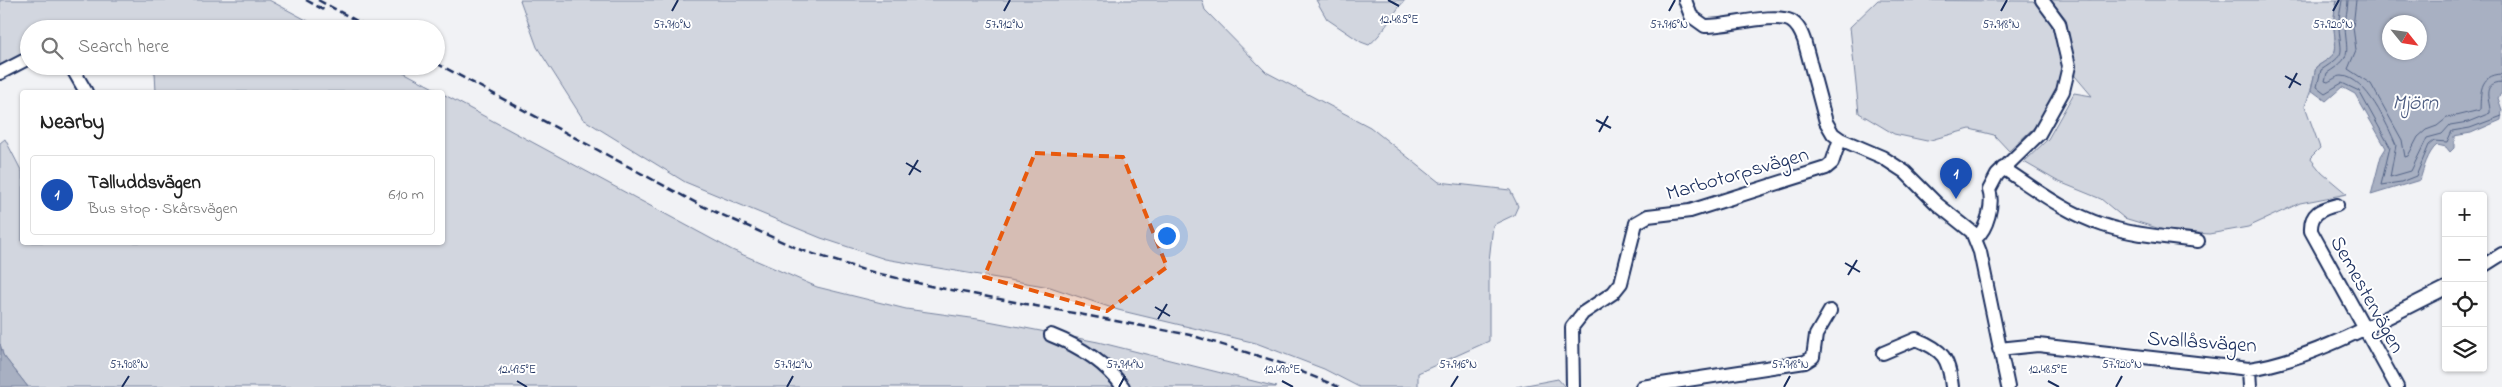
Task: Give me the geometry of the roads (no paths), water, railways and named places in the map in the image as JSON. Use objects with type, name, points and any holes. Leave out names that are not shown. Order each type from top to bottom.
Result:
[{"type":"street","points":[[1686,0],[1691,16],[1705,26],[1782,19],[1790,21],[1800,28],[1826,122],[1833,134],[1840,139],[1894,163],[1937,204],[1966,226],[1976,238],[2008,387]]},
{"type":"street","points":[[1976,238],[1987,219],[1991,196],[1989,190],[2003,168],[2029,146],[2039,134],[2058,101],[2066,81],[2069,66],[2059,23],[2042,0]]},
{"type":"street","points":[[0,73],[20,63]]},
{"type":"street","points":[[76,75],[85,90]]},
{"type":"street","name":"Marbotorpsvägen","points":[[1573,387],[1572,327],[1583,313],[1613,293],[1621,283],[1636,223],[1648,216],[1690,211],[1826,168],[1832,163],[1840,139]]},
{"type":"street","points":[[2003,168],[2058,205],[2102,225],[2154,236],[2198,241]]},
{"type":"street","name":"Semestervägen","points":[[2337,205],[2317,212],[2312,220],[2311,231],[2397,387]]},
{"type":"street","points":[[2487,263],[2502,254]]},
{"type":"street","name":"Svallåsvägen","points":[[1999,349],[2038,345],[2249,369],[2264,367],[2320,348],[2442,290]]},
{"type":"street","points":[[1642,387],[1805,362],[1813,357],[1816,336],[1830,311]]},
{"type":"street","points":[[1050,335],[1068,342],[1103,364],[1112,372],[1123,387]]},
{"type":"street","points":[[1883,353],[1916,339],[1934,347],[1946,358],[1952,387]]},
{"type":"street","points":[[2249,369],[2250,387]]},
{"type":"water","name":"Mjörn","points":[[2337,0],[2502,0],[2502,92],[2498,98],[2502,110],[2501,120],[2471,133],[2454,136],[2454,148],[2450,152],[2446,147],[2437,145],[2428,157],[2420,180],[2371,195],[2381,156],[2386,148],[2355,94],[2342,87],[2326,101],[2311,90],[2316,67],[2335,52],[2334,14]]},
{"type":"water","points":[[0,344],[3,355],[28,387],[0,387]]},
{"type":"railway","points":[[306,0],[324,10]]},
{"type":"railway","points":[[318,0],[355,20]]},
{"type":"railway","points":[[445,68],[700,205],[801,250],[864,270],[930,286],[1190,335],[1275,361],[1339,387]]},
{"type":"place","name":"Talluddsvägen","points":[[1956,199]]}]
